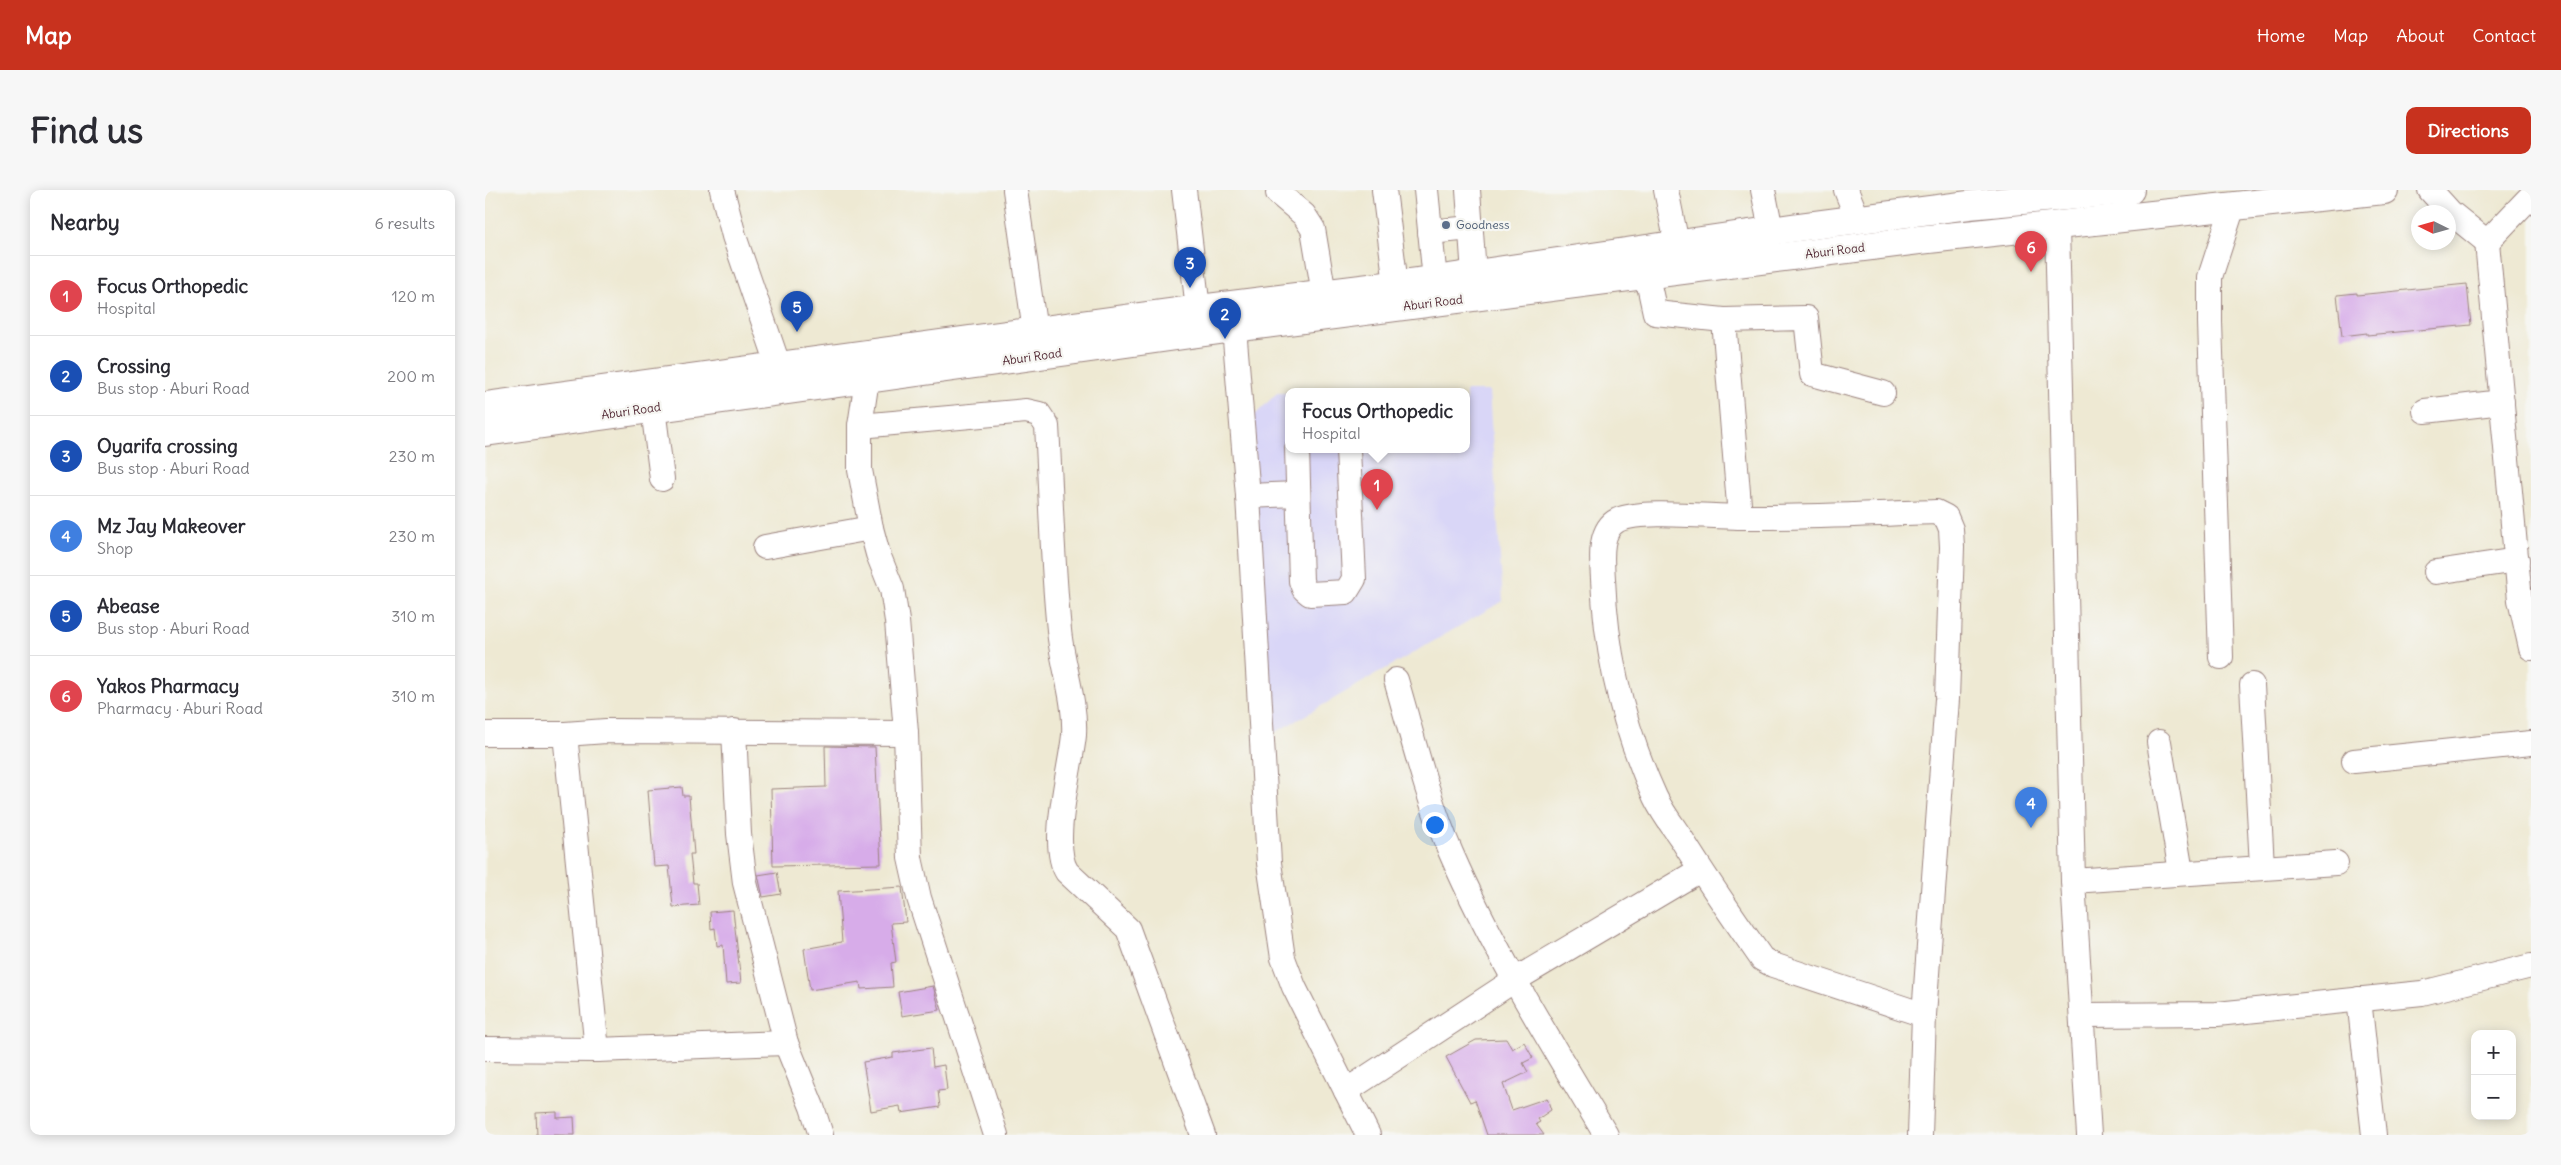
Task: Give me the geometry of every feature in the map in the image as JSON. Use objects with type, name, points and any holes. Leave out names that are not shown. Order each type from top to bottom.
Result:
[{"type":"highway","name":"Aburi Road","points":[[485,406],[1198,309],[1435,280],[1643,248],[1857,220],[1968,198],[2130,190]]},
{"type":"highway","name":"Aburi Road","points":[[485,432],[1234,328],[1919,240],[2384,190]]},
{"type":"highway","points":[[1643,248],[1647,276]]},
{"type":"street","points":[[722,190],[734,236],[779,367]]},
{"type":"street","points":[[1015,190],[1035,332]]},
{"type":"street","points":[[1184,190],[1198,309]]},
{"type":"street","points":[[1384,190],[1397,285]]},
{"type":"street","points":[[1426,190],[1435,280]]},
{"type":"street","points":[[1468,190],[1474,274]]},
{"type":"street","points":[[1666,190],[1677,244]]},
{"type":"street","points":[[1763,190],[1771,230]]},
{"type":"street","points":[[1846,190],[1857,220]]},
{"type":"street","points":[[2430,190],[2450,212],[2487,242],[2520,600],[2531,648]]},
{"type":"street","points":[[1278,193],[1304,214],[1313,229],[1324,294]]},
{"type":"street","points":[[2487,242],[2531,196]]},
{"type":"street","points":[[2221,657],[2209,322],[2210,277],[2233,206]]},
{"type":"street","points":[[2057,226],[2073,882],[2089,1135]]},
{"type":"street","points":[[1430,232],[1471,228]]},
{"type":"street","points":[[1647,276],[1655,313],[1724,320],[1806,318],[1813,374],[1883,393]]},
{"type":"street","points":[[1724,320],[1740,517]]},
{"type":"street","points":[[1234,328],[1248,496],[1269,863],[1283,958],[1294,987],[1369,1135]]},
{"type":"street","points":[[867,379],[860,426],[860,470],[878,554],[893,589],[906,732],[910,858],[919,898],[996,1135]]},
{"type":"street","points":[[2425,411],[2502,402]]},
{"type":"street","points":[[653,408],[661,479]]},
{"type":"street","points":[[860,426],[1026,411],[1039,414],[1047,426],[1059,630],[1073,714],[1073,735],[1065,784],[1060,850],[1061,863],[1067,872],[1128,929],[1203,1135]]},
{"type":"street","points":[[1297,453],[1301,581],[1304,589],[1310,594],[1346,592],[1351,587],[1354,579],[1348,453]]},
{"type":"street","points":[[1248,496],[1298,494]]},
{"type":"street","points":[[1920,1135],[1924,1015],[1947,699],[1951,529],[1946,517],[1936,512],[1740,517],[1646,516],[1619,520],[1610,526],[1605,538],[1602,560],[1604,614],[1611,656],[1625,716],[1655,798],[1700,870],[1762,959],[1773,965],[1924,1015]]},
{"type":"street","points":[[765,547],[871,528]]},
{"type":"street","points":[[2436,572],[2517,560]]},
{"type":"street","points":[[1396,680],[1430,797],[1451,852],[1513,981],[1606,1135]]},
{"type":"street","points":[[2252,685],[2262,866]]},
{"type":"street","points":[[485,734],[565,734],[606,731],[906,732]]},
{"type":"street","points":[[734,731],[739,834],[745,883],[787,1043],[813,1107],[821,1135]]},
{"type":"street","points":[[565,734],[597,1050]]},
{"type":"street","points":[[2159,742],[2181,872]]},
{"type":"street","points":[[2354,761],[2531,743]]},
{"type":"street","points":[[2073,882],[2262,866],[2336,863]]},
{"type":"street","points":[[1346,1091],[1513,981],[1700,870]]},
{"type":"street","points":[[2082,1016],[2200,1016],[2421,993],[2531,966]]},
{"type":"street","points":[[2359,999],[2374,1135]]},
{"type":"street","points":[[485,1049],[597,1050],[787,1043]]},
{"type":"shaded area","points":[[1470,391],[1489,391],[1503,601],[1271,735],[1252,418],[1277,393],[1285,393],[1285,453],[1470,453]]},
{"type":"building","points":[[2467,284],[2471,325],[2342,336],[2337,295],[2357,293],[2357,295]]},
{"type":"building","points":[[825,746],[875,747],[881,864],[773,866],[771,789],[826,787]]},
{"type":"building","points":[[682,787],[683,796],[689,796],[694,854],[690,854],[693,883],[697,883],[699,905],[673,907],[669,866],[654,867],[648,790]]},
{"type":"building","points":[[777,872],[781,894],[763,897],[758,875]]},
{"type":"building","points":[[902,887],[906,922],[891,923],[896,962],[891,963],[893,987],[861,989],[860,982],[810,990],[804,949],[842,942],[838,891]]},
{"type":"building","points":[[733,910],[741,983],[726,984],[723,945],[717,946],[715,928],[711,929],[710,912]]},
{"type":"building","points":[[933,986],[940,1010],[902,1016],[898,992]]},
{"type":"building","points":[[1506,1039],[1512,1049],[1524,1042],[1533,1058],[1523,1063],[1528,1072],[1503,1084],[1512,1110],[1547,1098],[1551,1110],[1538,1119],[1540,1122],[1536,1124],[1544,1135],[1487,1135],[1475,1100],[1470,1102],[1446,1057],[1476,1040]]},
{"type":"building","points":[[931,1048],[933,1067],[944,1065],[947,1090],[938,1091],[940,1107],[901,1113],[900,1106],[871,1111],[863,1062],[893,1057],[893,1053]]},
{"type":"building","points":[[557,1112],[557,1118],[574,1117],[575,1135],[537,1135],[536,1113]]},
{"type":"place","name":"Goodness","points":[[1446,225]]},
{"type":"place","name":"Yakos Pharmacy","points":[[2031,272]]},
{"type":"place","name":"Oyarifa crossing","points":[[1190,288]]},
{"type":"place","name":"Abease","points":[[797,332]]},
{"type":"place","name":"Crossing","points":[[1225,339]]},
{"type":"place","name":"Focus Orthopedic","points":[[1377,510]]},
{"type":"place","name":"Mz Jay Makeover","points":[[2031,828]]}]
